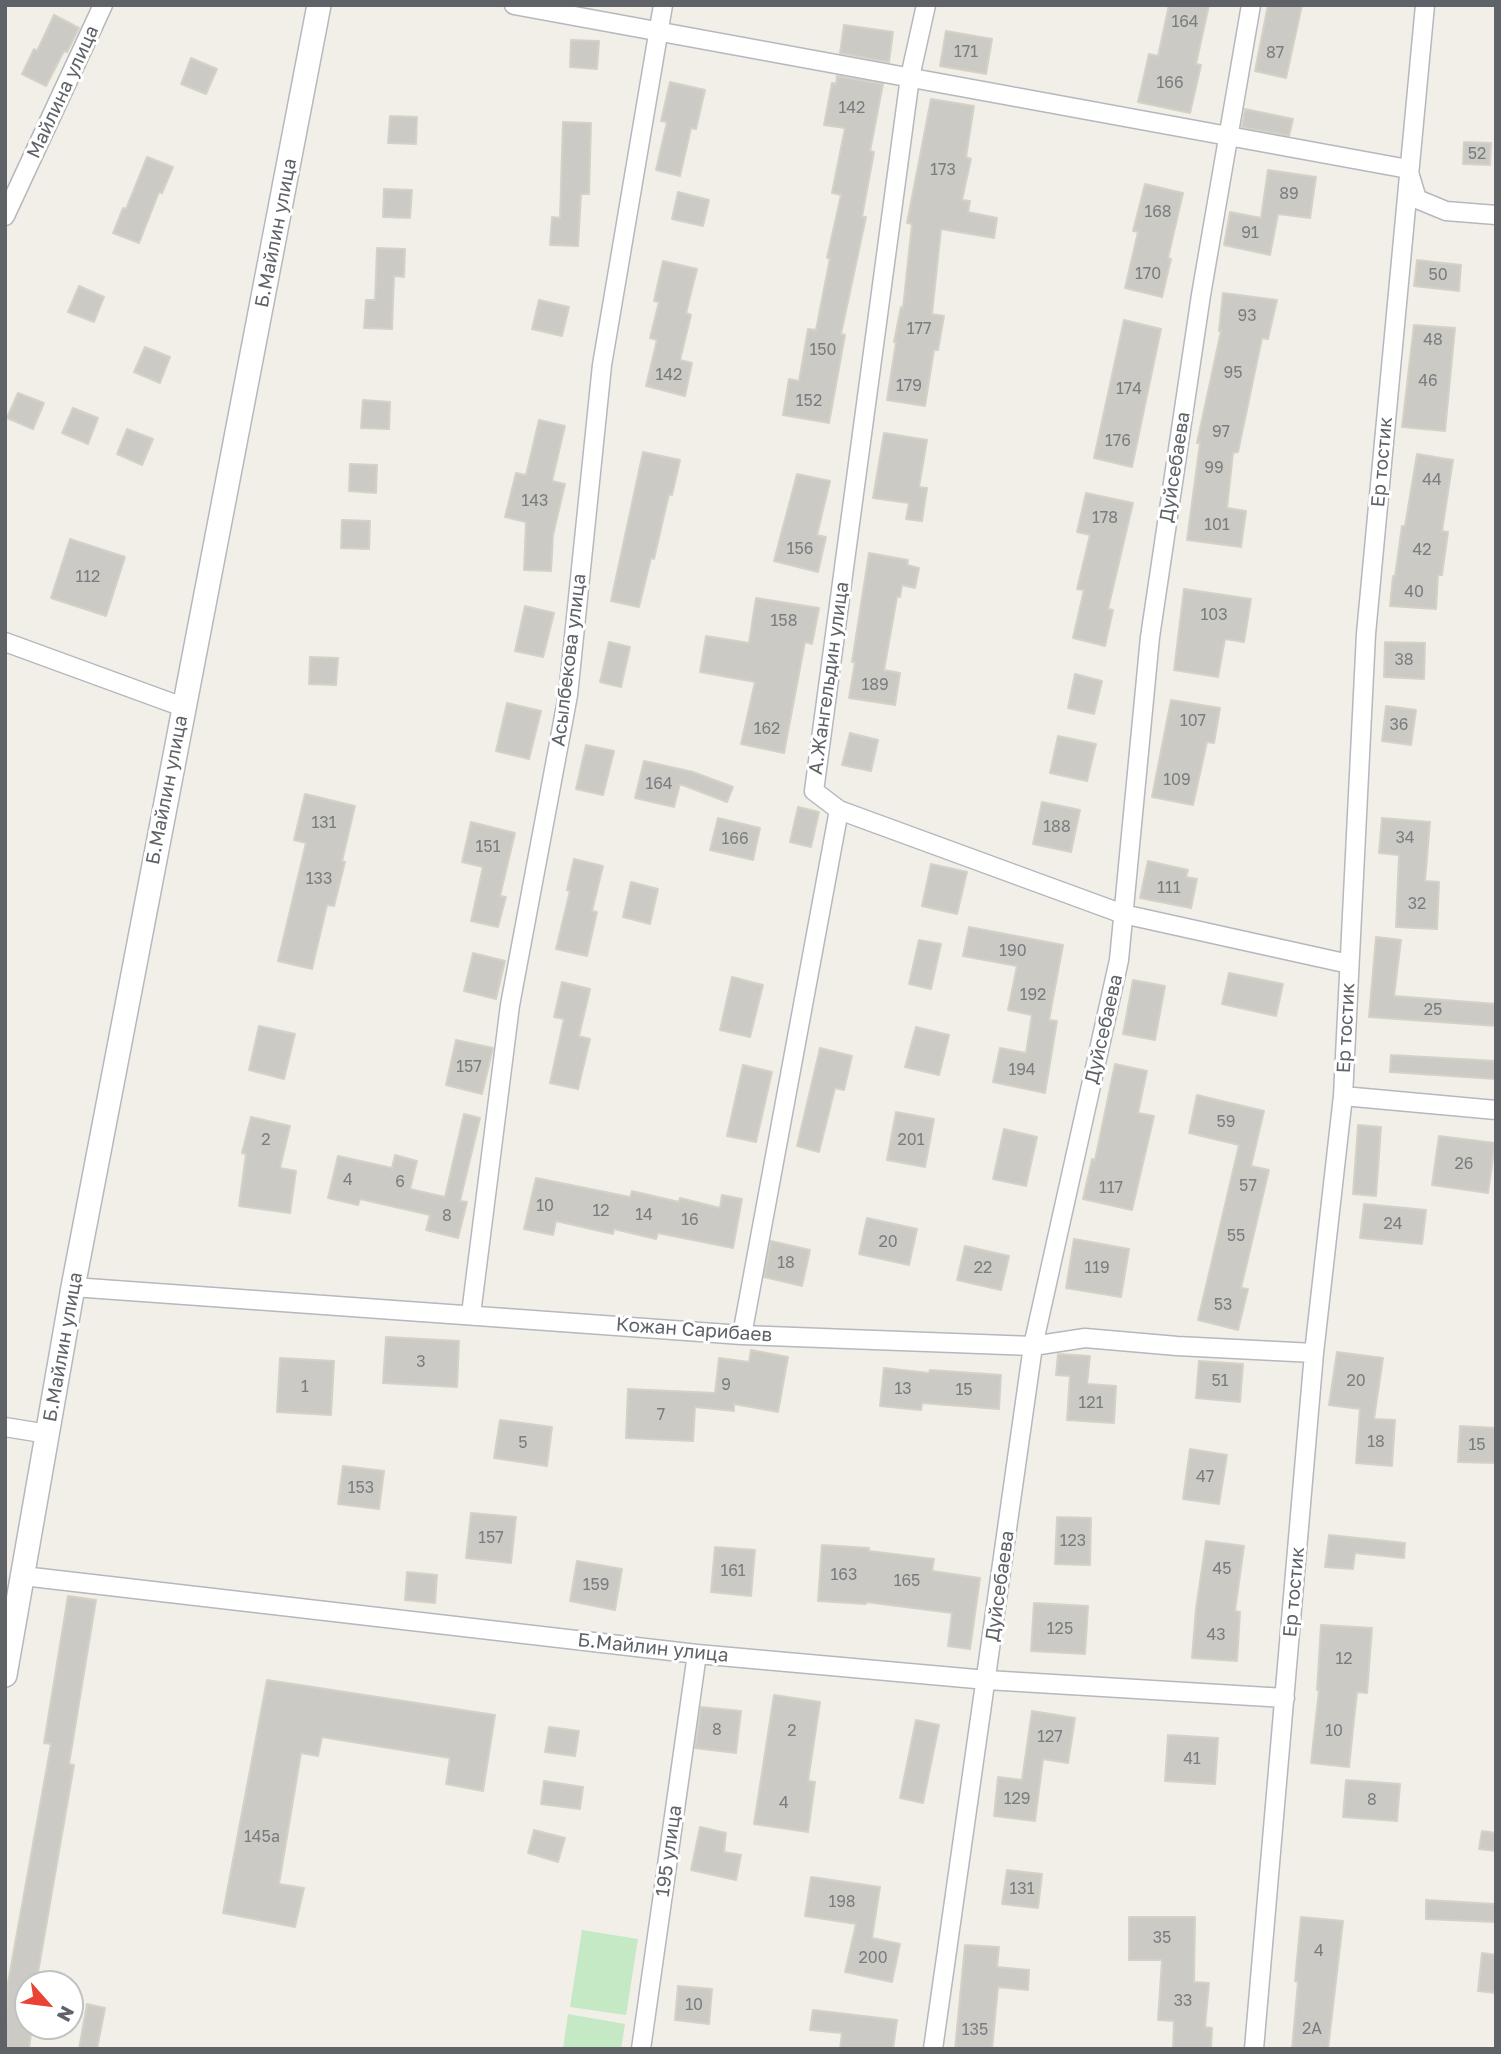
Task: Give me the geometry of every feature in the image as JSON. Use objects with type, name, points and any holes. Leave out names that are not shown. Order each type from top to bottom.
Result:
[{"type":"street","name":"Майлина улица","points":[[5,216],[103,5]]},
{"type":"street","name":"Б.Майлин улица","points":[[5,1675],[74,1287],[319,5]]},
{"type":"street","points":[[514,5],[1408,169],[1417,199],[1446,211],[1496,215]]},
{"type":"street","name":"Асылбекова улица","points":[[471,1314],[510,1005],[568,695],[602,365],[663,5]]},
{"type":"street","name":"А.Жангельдин улица","points":[[839,810],[814,791],[910,77],[926,5]]},
{"type":"street","name":"Дуйсебаева","points":[[933,2049],[1033,1346],[1119,960],[1150,637],[1201,295],[1251,5]]},
{"type":"street","name":"Ер тостик","points":[[1254,2049],[1314,1353],[1343,1096],[1366,634],[1425,5]]},
{"type":"street","points":[[5,642],[183,708]]},
{"type":"street","points":[[742,1335],[839,810],[1123,914],[1349,964]]},
{"type":"street","points":[[1343,1096],[1496,1110]]},
{"type":"street","name":"Кожан Сарибаев","points":[[74,1287],[742,1335],[1033,1346],[1085,1338],[1314,1353]]},
{"type":"street","points":[[5,1427],[48,1434]]},
{"type":"street","name":"Б.Майлин улица","points":[[23,1576],[697,1654],[987,1681],[1285,1698]]},
{"type":"street","name":"195 улица","points":[[641,2049],[697,1654]]},
{"type":"green space","points":[[582,1930],[638,1939],[626,2015],[570,2007]]},
{"type":"green space","points":[[568,2014],[625,2024],[621,2049],[563,2049]]},
{"type":"building","points":[[1169,5],[1209,5],[1196,64],[1201,65],[1190,113],[1138,102],[1149,54],[1158,56]]},
{"type":"building","points":[[1268,5],[1302,5],[1286,78],[1255,71]]},
{"type":"building","points":[[54,15],[79,28],[46,86],[22,74],[34,49],[37,51]]},
{"type":"building","points":[[844,25],[893,32],[889,62],[840,53]]},
{"type":"building","points":[[946,31],[992,39],[986,74],[940,66]]},
{"type":"building","points":[[571,40],[599,41],[597,69],[570,67]]},
{"type":"building","points":[[191,58],[217,69],[206,94],[181,84]]},
{"type":"building","points":[[837,76],[883,84],[870,151],[874,152],[862,217],[866,217],[841,334],[845,335],[829,423],[783,415],[789,379],[799,381],[808,329],[816,330],[830,258],[827,258],[841,195],[832,193],[845,128],[824,125],[832,83],[836,84]]},
{"type":"building","points":[[670,82],[705,90],[696,129],[691,128],[680,176],[656,170],[667,122],[661,121]]},
{"type":"building","points":[[931,99],[974,106],[966,157],[971,159],[962,200],[970,201],[968,212],[997,218],[994,238],[941,229],[932,314],[944,316],[938,350],[934,350],[925,406],[887,400],[894,342],[901,307],[903,308],[912,224],[907,223]]},
{"type":"building","points":[[1245,109],[1293,119],[1289,136],[1242,127]]},
{"type":"building","points":[[390,116],[417,117],[416,144],[388,143]]},
{"type":"building","points":[[563,122],[591,123],[589,194],[581,194],[578,246],[550,245],[552,217],[560,218]]},
{"type":"building","points":[[1464,142],[1491,143],[1490,165],[1463,164]]},
{"type":"building","points":[[147,157],[173,167],[162,193],[159,192],[139,243],[113,233]]},
{"type":"building","points":[[1268,170],[1316,177],[1310,218],[1278,214],[1270,255],[1224,245],[1230,212],[1261,218]]},
{"type":"building","points":[[1145,184],[1183,193],[1162,297],[1125,288],[1138,232],[1133,231]]},
{"type":"building","points":[[384,189],[412,190],[410,218],[383,217]]},
{"type":"building","points":[[678,192],[709,200],[703,226],[672,219]]},
{"type":"building","points":[[377,248],[405,249],[404,277],[394,276],[392,329],[364,328],[366,300],[375,300]]},
{"type":"building","points":[[1417,260],[1461,265],[1459,291],[1414,286]]},
{"type":"building","points":[[663,261],[697,269],[686,313],[691,315],[680,360],[692,363],[685,396],[646,386],[657,340],[650,338],[659,302],[654,301]]},
{"type":"building","points":[[79,286],[104,297],[94,322],[68,312]]},
{"type":"building","points":[[1223,293],[1277,300],[1268,339],[1262,338],[1238,452],[1233,453],[1227,508],[1246,511],[1241,547],[1187,540],[1200,443],[1197,443],[1221,331]]},
{"type":"building","points":[[539,300],[569,307],[562,336],[532,329]]},
{"type":"building","points":[[1124,320],[1161,329],[1132,467],[1094,458]]},
{"type":"building","points":[[1414,325],[1455,328],[1445,431],[1402,427]]},
{"type":"building","points":[[145,347],[170,357],[160,383],[134,372]]},
{"type":"building","points":[[18,393],[44,403],[33,429],[7,418]]},
{"type":"building","points":[[363,400],[390,402],[389,429],[361,428]]},
{"type":"building","points":[[73,408],[98,418],[88,444],[62,433]]},
{"type":"building","points":[[539,420],[565,426],[552,481],[565,484],[553,535],[551,571],[524,570],[526,522],[505,517],[516,473],[526,475]]},
{"type":"building","points":[[127,429],[153,439],[142,465],[117,454]]},
{"type":"building","points":[[884,433],[927,440],[919,487],[927,488],[922,521],[906,519],[909,503],[873,498]]},
{"type":"building","points":[[643,452],[680,460],[639,607],[611,601]]},
{"type":"building","points":[[1417,454],[1453,460],[1442,531],[1448,532],[1442,575],[1438,575],[1436,609],[1390,606],[1393,576],[1402,526],[1405,526]]},
{"type":"building","points":[[350,464],[377,465],[376,493],[349,491]]},
{"type":"building","points":[[797,474],[830,481],[817,535],[826,537],[818,572],[774,561]]},
{"type":"building","points":[[1086,493],[1133,503],[1108,609],[1113,610],[1105,646],[1073,638],[1084,590],[1077,589],[1090,535],[1077,532]]},
{"type":"building","points":[[342,520],[370,521],[369,549],[341,548]]},
{"type":"building","points":[[70,539],[125,557],[106,616],[51,598]]},
{"type":"building","points":[[869,553],[908,560],[907,565],[919,568],[915,588],[902,585],[900,597],[897,597],[884,670],[900,673],[895,705],[849,698]]},
{"type":"building","points":[[1184,589],[1251,599],[1244,642],[1225,639],[1218,677],[1174,670]]},
{"type":"building","points":[[756,598],[819,608],[812,644],[805,642],[784,753],[741,744],[755,682],[700,672],[706,636],[749,643]]},
{"type":"building","points":[[525,606],[554,613],[543,657],[515,651]]},
{"type":"building","points":[[609,642],[630,647],[621,687],[600,682]]},
{"type":"building","points":[[1385,642],[1425,643],[1424,679],[1384,677]]},
{"type":"building","points":[[310,657],[338,658],[336,685],[309,684]]},
{"type":"building","points":[[1075,674],[1102,681],[1094,714],[1068,708]]},
{"type":"building","points":[[1171,700],[1220,708],[1214,743],[1207,742],[1193,805],[1152,797]]},
{"type":"building","points":[[507,703],[541,711],[529,759],[496,751]]},
{"type":"building","points":[[1386,706],[1416,710],[1411,745],[1382,741]]},
{"type":"building","points":[[850,733],[878,740],[871,771],[842,765]]},
{"type":"building","points":[[1058,736],[1096,744],[1087,781],[1050,773]]},
{"type":"building","points":[[586,745],[614,751],[603,795],[576,789]]},
{"type":"building","points":[[644,761],[693,772],[733,787],[727,802],[680,784],[674,807],[635,798]]},
{"type":"building","points":[[305,794],[355,806],[334,906],[327,905],[312,969],[278,961],[306,843],[294,840]]},
{"type":"building","points":[[1042,802],[1080,810],[1071,852],[1033,844]]},
{"type":"building","points":[[798,807],[819,812],[811,847],[790,842]]},
{"type":"building","points":[[718,818],[760,828],[753,860],[710,850]]},
{"type":"building","points":[[1382,818],[1430,822],[1425,881],[1439,882],[1437,929],[1396,927],[1399,855],[1379,853]]},
{"type":"building","points":[[471,822],[515,833],[500,896],[506,897],[498,927],[471,921],[483,867],[462,862]]},
{"type":"building","points":[[574,859],[603,866],[592,911],[597,912],[587,956],[556,949],[570,891],[567,890]]},
{"type":"building","points":[[1148,861],[1188,870],[1186,877],[1197,879],[1191,908],[1140,898]]},
{"type":"building","points":[[931,864],[967,872],[957,914],[922,906]]},
{"type":"building","points":[[631,882],[658,889],[650,924],[623,917]]},
{"type":"building","points":[[969,927],[1063,945],[1049,1020],[1057,1021],[1045,1093],[993,1082],[1000,1048],[1026,1053],[1032,1015],[1008,1010],[1017,966],[963,956]]},
{"type":"building","points":[[1376,937],[1401,940],[1394,996],[1496,1004],[1496,1026],[1369,1017]]},
{"type":"building","points":[[919,940],[941,944],[931,989],[909,984]]},
{"type":"building","points":[[473,953],[505,961],[496,999],[464,991]]},
{"type":"building","points":[[1229,973],[1283,984],[1276,1016],[1222,1004]]},
{"type":"building","points":[[732,977],[763,985],[750,1037],[720,1030]]},
{"type":"building","points":[[1133,980],[1165,986],[1155,1040],[1123,1034]]},
{"type":"building","points":[[562,982],[590,989],[579,1036],[590,1039],[578,1089],[550,1083],[564,1019],[554,1017]]},
{"type":"building","points":[[259,1026],[295,1034],[284,1079],[249,1070]]},
{"type":"building","points":[[916,1027],[949,1035],[939,1075],[905,1067]]},
{"type":"building","points":[[456,1040],[493,1048],[482,1094],[446,1085]]},
{"type":"building","points":[[820,1048],[852,1056],[844,1090],[835,1088],[819,1152],[797,1146]]},
{"type":"building","points":[[1391,1055],[1496,1061],[1496,1079],[1390,1072]]},
{"type":"building","points":[[1115,1064],[1147,1071],[1138,1113],[1154,1116],[1132,1210],[1083,1199],[1092,1159],[1095,1160]]},
{"type":"building","points":[[743,1065],[772,1072],[756,1142],[727,1136]]},
{"type":"building","points":[[1197,1095],[1264,1111],[1251,1166],[1269,1170],[1241,1288],[1248,1289],[1238,1330],[1198,1320],[1239,1145],[1189,1133]]},
{"type":"building","points":[[896,1112],[934,1119],[925,1167],[887,1160]]},
{"type":"building","points":[[464,1114],[480,1118],[460,1201],[467,1202],[458,1238],[426,1230],[430,1215],[360,1199],[358,1205],[328,1198],[338,1156],[392,1168],[395,1155],[417,1161],[410,1189],[445,1197]]},
{"type":"building","points":[[251,1117],[290,1126],[280,1168],[296,1171],[290,1213],[239,1206],[246,1154],[242,1153]]},
{"type":"building","points":[[1358,1125],[1381,1127],[1376,1196],[1353,1194]]},
{"type":"building","points":[[1004,1129],[1037,1137],[1026,1186],[993,1179]]},
{"type":"building","points":[[1439,1136],[1495,1143],[1488,1193],[1432,1185]]},
{"type":"building","points":[[536,1178],[630,1197],[632,1191],[679,1202],[680,1198],[720,1208],[722,1195],[742,1199],[733,1248],[658,1233],[656,1239],[614,1229],[613,1234],[556,1221],[553,1235],[524,1229]]},
{"type":"building","points":[[1364,1204],[1426,1210],[1422,1244],[1360,1238]]},
{"type":"building","points":[[867,1218],[917,1229],[909,1265],[859,1254]]},
{"type":"building","points":[[1074,1239],[1129,1249],[1121,1297],[1066,1288]]},
{"type":"building","points":[[771,1241],[810,1250],[802,1286],[764,1277]]},
{"type":"building","points":[[965,1246],[1009,1256],[1001,1290],[957,1280]]},
{"type":"building","points":[[386,1337],[459,1341],[457,1387],[383,1383]]},
{"type":"building","points":[[751,1350],[788,1357],[778,1412],[734,1404],[734,1411],[695,1407],[693,1441],[626,1438],[628,1389],[715,1393],[719,1358],[749,1362]]},
{"type":"building","points":[[1337,1352],[1383,1358],[1374,1419],[1395,1420],[1392,1466],[1356,1463],[1360,1409],[1329,1405]]},
{"type":"building","points":[[1058,1354],[1090,1356],[1087,1384],[1116,1386],[1114,1423],[1067,1420],[1070,1376],[1056,1375]]},
{"type":"building","points":[[280,1358],[334,1361],[331,1415],[277,1412]]},
{"type":"building","points":[[1199,1361],[1243,1364],[1240,1402],[1196,1398]]},
{"type":"building","points":[[884,1368],[929,1373],[930,1370],[1001,1375],[999,1409],[922,1403],[921,1410],[880,1406]]},
{"type":"building","points":[[500,1420],[552,1427],[547,1466],[494,1458]]},
{"type":"building","points":[[1460,1426],[1496,1428],[1496,1463],[1458,1462]]},
{"type":"building","points":[[1190,1449],[1227,1455],[1219,1504],[1183,1499]]},
{"type":"building","points":[[343,1466],[384,1471],[379,1509],[338,1504]]},
{"type":"building","points":[[471,1513],[516,1517],[511,1563],[466,1558]]},
{"type":"building","points":[[1057,1517],[1091,1518],[1090,1565],[1055,1564]]},
{"type":"building","points":[[1329,1535],[1405,1543],[1404,1558],[1355,1553],[1353,1569],[1325,1567]]},
{"type":"building","points":[[1206,1541],[1244,1546],[1235,1611],[1240,1612],[1237,1661],[1192,1658]]},
{"type":"building","points":[[822,1545],[869,1548],[869,1551],[934,1559],[932,1571],[980,1578],[970,1649],[948,1646],[952,1613],[866,1602],[818,1601]]},
{"type":"building","points":[[715,1547],[755,1550],[751,1596],[711,1592]]},
{"type":"building","points":[[577,1561],[622,1569],[615,1610],[570,1601]]},
{"type":"building","points":[[407,1572],[437,1575],[435,1603],[405,1600]]},
{"type":"building","points":[[68,1596],[96,1600],[69,1764],[74,1765],[38,1970],[14,1970],[14,2040],[30,2040],[29,2049],[5,2049],[8,1983],[51,1744],[44,1743]]},
{"type":"building","points":[[1034,1603],[1088,1606],[1085,1654],[1031,1651]]},
{"type":"building","points":[[1321,1625],[1372,1628],[1367,1693],[1357,1692],[1349,1767],[1311,1763],[1319,1690]]},
{"type":"building","points":[[267,1680],[495,1715],[483,1791],[446,1784],[450,1758],[322,1737],[318,1756],[301,1753],[279,1884],[304,1888],[295,1927],[223,1913]]},
{"type":"building","points":[[774,1695],[820,1702],[808,1781],[815,1782],[808,1832],[754,1824]]},
{"type":"building","points":[[701,1707],[741,1711],[736,1753],[695,1748]]},
{"type":"building","points":[[1032,1711],[1075,1718],[1068,1763],[1043,1759],[1035,1821],[994,1816],[998,1777],[1022,1780]]},
{"type":"building","points":[[916,1720],[939,1725],[923,1803],[900,1798]]},
{"type":"building","points":[[549,1727],[579,1731],[575,1756],[545,1752]]},
{"type":"building","points":[[1168,1735],[1218,1738],[1215,1784],[1165,1781]]},
{"type":"building","points":[[1346,1780],[1400,1784],[1397,1821],[1343,1817]]},
{"type":"building","points":[[544,1781],[583,1787],[580,1809],[541,1804]]},
{"type":"building","points":[[700,1827],[726,1833],[724,1852],[741,1855],[736,1880],[691,1870]]},
{"type":"building","points":[[534,1830],[565,1838],[558,1862],[528,1853]]},
{"type":"building","points":[[1482,1831],[1496,1833],[1496,1851],[1479,1849]]},
{"type":"building","points":[[1007,1870],[1042,1874],[1038,1908],[1002,1904]]},
{"type":"building","points":[[811,1877],[880,1887],[872,1938],[900,1944],[892,1982],[845,1972],[856,1924],[805,1916]]},
{"type":"building","points":[[1426,1900],[1496,1904],[1496,1922],[1426,1919]]},
{"type":"building","points":[[1129,1917],[1195,1917],[1194,1982],[1209,1983],[1205,2027],[1212,2028],[1211,2049],[1173,2049],[1174,2021],[1158,2020],[1162,1960],[1129,1960]]},
{"type":"building","points":[[1301,1917],[1343,1921],[1328,2049],[1292,2049]]},
{"type":"building","points":[[965,1945],[999,1947],[997,1967],[1029,1970],[1028,1990],[998,1987],[992,2049],[955,2049]]},
{"type":"building","points":[[1482,1953],[1496,1955],[1496,1993],[1478,1991]]},
{"type":"building","points":[[678,1986],[712,1989],[709,2024],[675,2020]]},
{"type":"building","points":[[87,2004],[105,2008],[97,2049],[79,2049],[81,2040],[84,2040]]},
{"type":"building","points":[[813,2010],[897,2020],[893,2049],[840,2049],[842,2033],[810,2030]]}]
